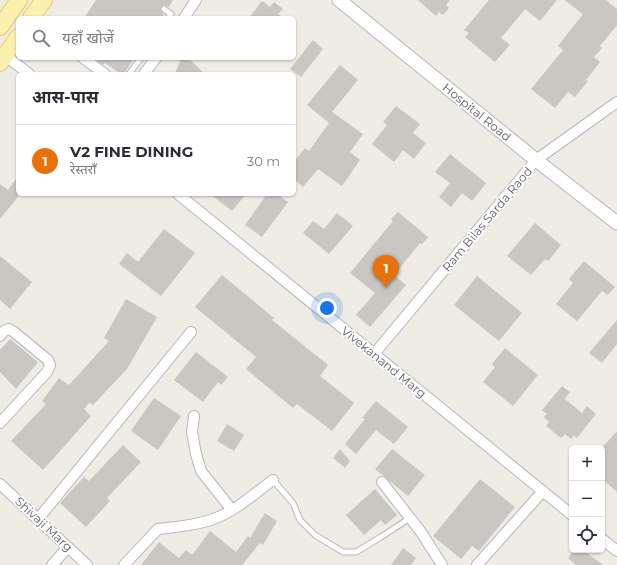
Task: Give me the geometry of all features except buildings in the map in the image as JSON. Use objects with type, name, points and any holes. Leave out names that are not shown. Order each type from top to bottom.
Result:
[{"type":"main road","points":[[0,27],[19,0]]},
{"type":"main road","points":[[33,16],[44,0]]},
{"type":"main road","points":[[3,59],[16,40]]},
{"type":"street","points":[[185,16],[196,0]]},
{"type":"street","name":"Hospital Road","points":[[338,0],[536,160],[617,222]]},
{"type":"street","points":[[3,59],[26,72]]},
{"type":"street","points":[[86,60],[102,72]]},
{"type":"street","points":[[146,72],[154,60]]},
{"type":"street","name":"Ram Bilas Sarda Raod","points":[[374,354],[536,160],[617,102]]},
{"type":"street","name":"Vivekanand Marg","points":[[180,196],[569,513]]},
{"type":"street","points":[[0,336],[4,331],[9,329],[48,360],[50,365],[47,372],[0,423]]},
{"type":"street","points":[[38,519],[191,332]]},
{"type":"street","points":[[194,416],[192,432],[201,471],[232,510]]},
{"type":"street","points":[[124,565],[158,528],[184,526],[216,518],[232,510],[273,480]]},
{"type":"street","points":[[382,482],[421,532],[442,565]]},
{"type":"street","name":"Shivaji Marg","points":[[0,484],[87,565]]},
{"type":"street","points":[[477,565],[543,491]]},
{"type":"street","points":[[605,541],[617,551]]},
{"type":"street","points":[[52,565],[68,547]]},
{"type":"lane","points":[[164,9],[171,14],[170,16]]},
{"type":"lane","points":[[130,72],[140,60]]},
{"type":"lane","points":[[273,480],[293,503],[300,520],[315,535],[343,552],[356,552],[410,518]]},
{"type":"place","name":"V2 FINE DINING","points":[[386,288]]}]
